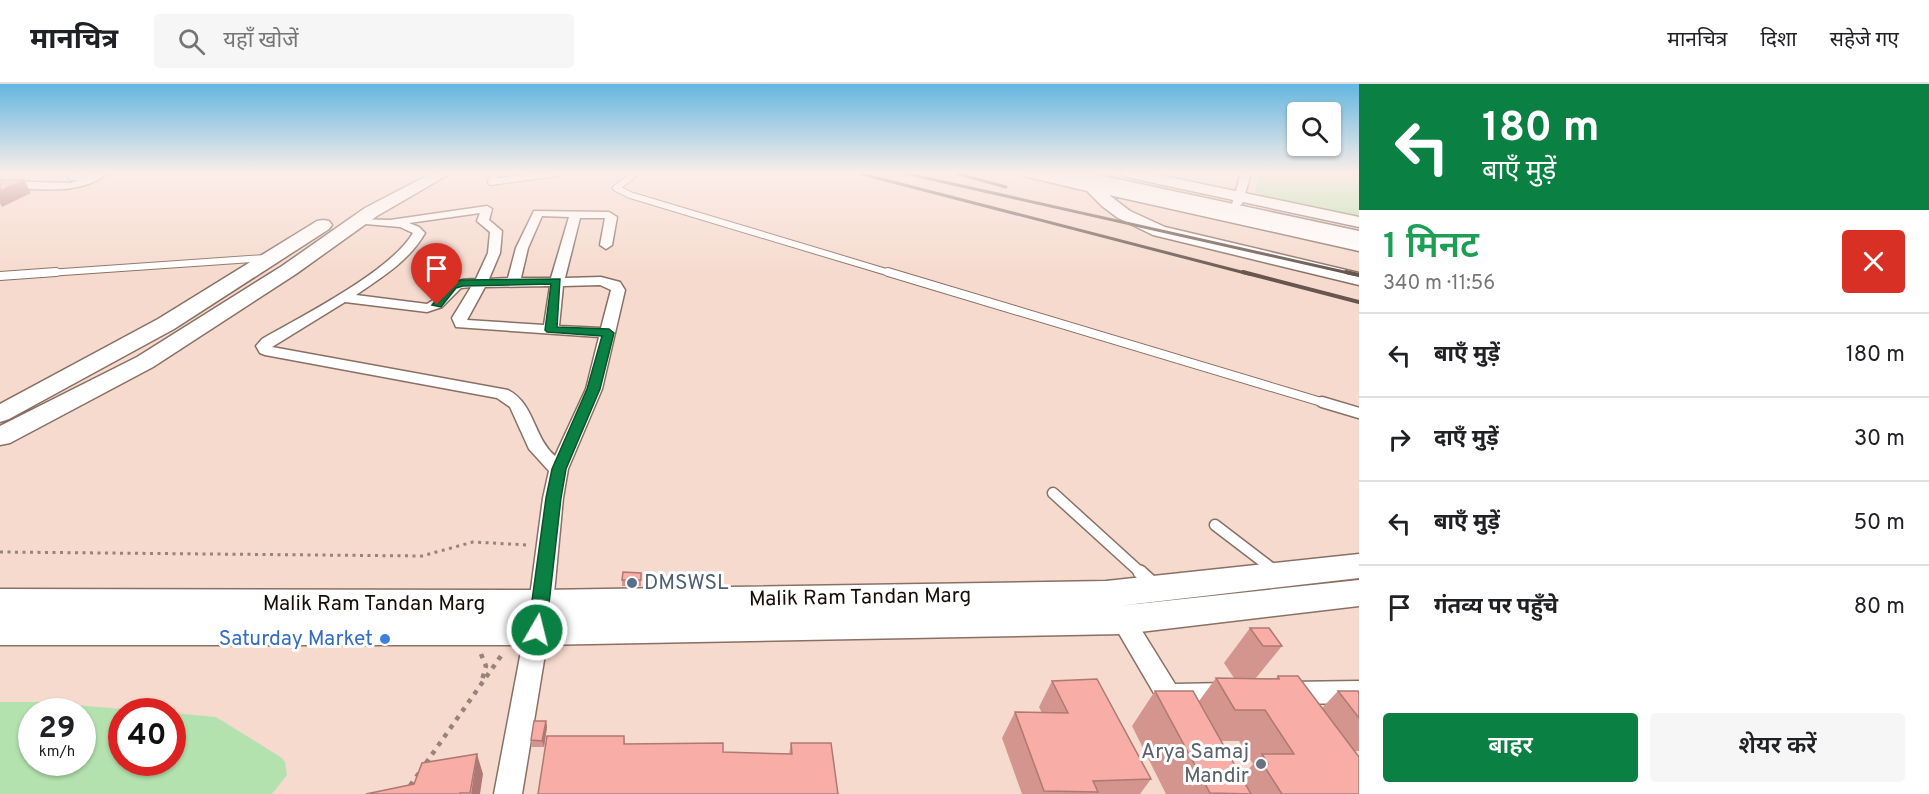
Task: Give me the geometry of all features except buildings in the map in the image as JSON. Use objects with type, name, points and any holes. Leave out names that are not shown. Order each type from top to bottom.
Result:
[{"type":"main road","points":[[1214,206],[1359,237]]},
{"type":"main road","points":[[1263,206],[1359,230]]},
{"type":"street","points":[[0,414],[166,324],[357,206]]},
{"type":"street","points":[[0,437],[145,362],[357,221],[384,206]]},
{"type":"street","points":[[1113,206],[1133,220],[1159,231],[1359,279]]},
{"type":"street","points":[[1198,206],[1359,246]]},
{"type":"street","points":[[1272,206],[1359,222]]},
{"type":"street","points":[[384,222],[486,208],[483,221],[496,231],[494,255],[459,318],[461,324],[609,333]]},
{"type":"street","points":[[514,282],[522,248],[536,214],[544,212],[605,214],[611,217],[606,245]]},
{"type":"street","points":[[551,330],[557,281],[576,213]]},
{"type":"street","points":[[357,221],[402,224],[419,233],[417,240],[383,270],[267,342],[264,346],[265,350],[502,394],[513,398],[519,406],[538,449],[559,469]]},
{"type":"street","points":[[341,297],[432,308],[456,284],[601,281],[615,285],[618,290],[594,389],[559,469],[553,498],[539,617],[508,794]]},
{"type":"street","points":[[221,289],[250,294]]},
{"type":"street","name":"Malik Ram Tandan Marg","points":[[1115,607],[1158,589],[1359,566]]},
{"type":"street","name":"Malik Ram Tandan Marg","points":[[0,630],[539,617],[1115,607],[1359,593]]},
{"type":"street","name":"Malik Ram Tandan Marg","points":[[0,603],[539,617]]},
{"type":"street","points":[[1115,607],[1191,735]]},
{"type":"street","points":[[1169,695],[1359,692]]},
{"type":"lane","points":[[667,206],[1359,413]]},
{"type":"lane","points":[[0,276],[270,258]]},
{"type":"lane","points":[[1053,493],[1158,589]]},
{"type":"lane","points":[[1215,525],[1280,576]]},
{"type":"path","points":[[0,552],[422,556],[473,542],[548,546]]},
{"type":"path","points":[[475,695],[487,670],[479,648]]},
{"type":"path","points":[[404,794],[507,649]]},
{"type":"path","points":[[424,766],[435,766]]},
{"type":"green space","points":[[1305,206],[1359,206],[1359,217]]},
{"type":"green space","points":[[0,702],[18,702],[18,776],[96,776],[96,707],[108,708],[108,776],[186,776],[186,714],[216,717],[285,762],[287,775],[272,794],[0,794]]},
{"type":"railway","points":[[986,206],[1249,274]]},
{"type":"railway","points":[[1051,206],[1353,274]]},
{"type":"railway","points":[[1243,272],[1359,302]]},
{"type":"railway","points":[[1346,272],[1359,275]]},
{"type":"place","name":"DMSWSL","points":[[632,583]]},
{"type":"place","name":"Saturday Market","points":[[385,639]]},
{"type":"place","name":"Arya Samaj Mandir","points":[[1261,764]]},
{"type":"route","points":[[437,305],[453,286],[461,283],[557,281],[551,330],[609,333],[594,389],[559,469],[553,498],[537,630]]}]
